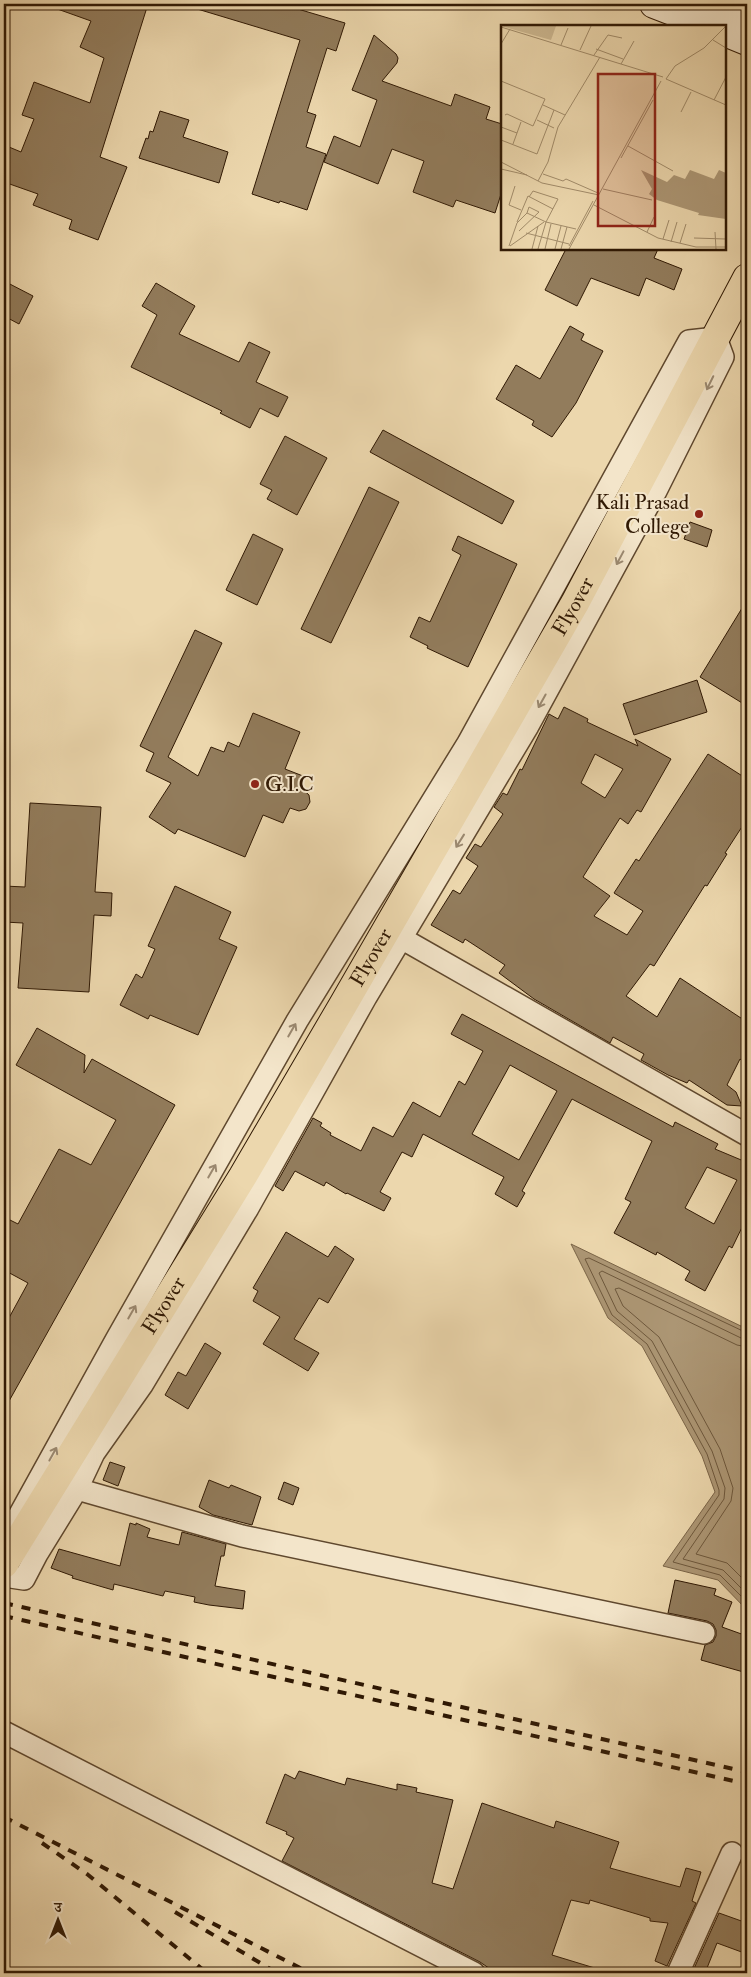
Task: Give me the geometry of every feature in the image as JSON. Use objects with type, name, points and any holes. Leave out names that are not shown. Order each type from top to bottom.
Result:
[{"type":"main road","points":[[654,4],[708,25]]},
{"type":"main road","points":[[721,4],[747,13]]},
{"type":"main road","points":[[726,32],[747,40]]},
{"type":"main road","name":"Flyover","points":[[4,1564],[244,1176],[343,1005],[575,603],[747,278]]},
{"type":"street","points":[[4,1543],[116,1340],[297,1021],[468,743],[689,341],[711,348],[723,357],[656,491],[528,726],[401,938],[248,1208],[142,1385],[94,1453],[77,1488],[24,1578],[4,1576]]},
{"type":"street","points":[[401,938],[747,1135]]},
{"type":"street","points":[[77,1488],[242,1536],[704,1633]]},
{"type":"street","points":[[4,1732],[474,1973]]},
{"type":"street","points":[[678,1973],[732,1854]]},
{"type":"water","points":[[571,1244],[747,1329],[747,1610],[718,1580],[663,1566],[715,1492],[702,1456],[642,1346],[608,1318]]},
{"type":"building","points":[[50,4],[148,4],[100,157],[127,167],[98,240],[69,229],[72,220],[33,205],[38,194],[4,182],[4,162],[9,147],[21,152],[34,119],[22,115],[34,82],[90,103],[104,58],[80,47],[91,21],[49,6]]},
{"type":"building","points":[[195,4],[281,4],[345,23],[336,51],[327,48],[307,112],[316,115],[306,147],[326,154],[307,210],[252,194],[300,40],[194,8]]},
{"type":"building","points":[[374,35],[396,54],[398,58],[397,63],[382,81],[451,106],[455,94],[490,107],[486,119],[501,124],[501,194],[495,213],[456,200],[453,207],[413,192],[424,161],[392,149],[378,184],[324,162],[334,136],[360,147],[377,100],[352,90]]},
{"type":"building","points":[[160,111],[189,120],[183,137],[228,152],[219,183],[139,158],[146,138],[148,139],[150,131],[153,132]]},
{"type":"building","points":[[565,250],[658,250],[654,258],[682,269],[674,290],[646,278],[639,296],[591,278],[577,306],[545,290]]},
{"type":"building","points":[[4,281],[33,296],[19,324],[4,316]]},
{"type":"building","points":[[156,283],[195,306],[179,334],[239,362],[249,342],[270,352],[256,382],[288,397],[278,417],[260,408],[250,428],[220,413],[222,411],[131,367],[157,315],[142,306]]},
{"type":"building","points":[[570,326],[584,334],[581,340],[603,351],[576,403],[552,437],[532,425],[534,421],[496,399],[516,365],[540,379]]},
{"type":"building","points":[[383,430],[514,501],[502,524],[370,452]]},
{"type":"building","points":[[285,436],[327,458],[297,515],[267,499],[272,490],[260,484]]},
{"type":"building","points":[[369,487],[399,502],[331,643],[301,629]]},
{"type":"building","points":[[690,522],[712,530],[707,547],[684,539]]},
{"type":"building","points":[[253,534],[283,549],[257,605],[226,590]]},
{"type":"building","points":[[458,536],[517,564],[468,667],[427,648],[428,646],[410,637],[419,617],[430,622],[461,555],[452,550]]},
{"type":"building","points":[[747,600],[747,706],[700,677]]},
{"type":"building","points":[[195,630],[222,643],[168,757],[198,776],[211,747],[224,752],[228,742],[239,747],[253,713],[300,732],[285,769],[303,776],[299,786],[309,795],[310,802],[306,809],[299,811],[290,808],[283,823],[263,815],[245,857],[178,829],[175,834],[149,817],[171,783],[146,771],[154,753],[140,746]]},
{"type":"building","points":[[697,680],[707,712],[634,735],[623,704]]},
{"type":"building","points":[[564,707],[588,719],[587,722],[638,746],[635,739],[671,759],[641,812],[637,810],[628,824],[620,818],[583,877],[610,896],[594,916],[627,935],[643,911],[614,893],[636,859],[639,861],[708,754],[747,779],[747,819],[707,886],[705,885],[654,966],[650,964],[626,996],[657,1017],[680,978],[747,1022],[747,1064],[740,1059],[727,1085],[736,1092],[742,1106],[727,1105],[689,1080],[687,1083],[668,1075],[641,1060],[644,1054],[613,1037],[610,1043],[534,999],[499,973],[505,965],[465,939],[463,943],[431,925],[453,890],[460,894],[478,866],[466,858],[475,844],[481,847],[503,814],[494,807],[503,793],[507,795],[520,769],[522,770],[549,714],[558,719]],"holes":[[[595,754],[623,769],[605,798],[581,783]]]},
{"type":"building","points":[[30,803],[101,807],[95,892],[112,893],[111,916],[94,915],[89,992],[18,988],[23,923],[4,922],[4,886],[25,887]]},
{"type":"building","points":[[175,886],[231,912],[219,939],[237,947],[198,1035],[150,1015],[148,1019],[120,1005],[136,974],[142,978],[155,949],[148,946]]},
{"type":"building","points":[[462,1014],[673,1127],[675,1122],[718,1144],[715,1149],[746,1162],[747,1159],[747,1217],[732,1248],[729,1246],[705,1291],[685,1280],[690,1271],[657,1252],[656,1255],[614,1233],[631,1202],[625,1199],[652,1141],[572,1099],[522,1191],[525,1193],[517,1207],[495,1194],[504,1177],[423,1134],[412,1157],[402,1152],[380,1192],[391,1198],[384,1211],[346,1194],[326,1182],[324,1186],[295,1171],[283,1191],[275,1186],[313,1118],[322,1123],[320,1126],[331,1133],[330,1135],[361,1151],[373,1127],[393,1137],[413,1102],[440,1117],[459,1081],[465,1085],[483,1051],[451,1034]],"holes":[[[510,1065],[557,1091],[519,1160],[472,1134]],[[707,1167],[737,1180],[714,1224],[685,1208]]]},
{"type":"building","points":[[37,1028],[85,1055],[84,1073],[92,1059],[175,1105],[4,1410],[4,1327],[28,1283],[4,1270],[4,1217],[18,1224],[59,1149],[91,1165],[116,1120],[16,1065]]},
{"type":"building","points":[[286,1232],[328,1257],[335,1246],[354,1259],[328,1303],[319,1298],[294,1339],[319,1353],[308,1371],[263,1344],[280,1317],[253,1301],[258,1291],[253,1288]]},
{"type":"building","points":[[205,1343],[221,1353],[188,1409],[165,1395],[178,1372],[186,1376]]},
{"type":"building","points":[[110,1462],[125,1467],[118,1486],[103,1480]]},
{"type":"building","points":[[209,1480],[229,1488],[231,1485],[261,1497],[252,1525],[213,1515],[199,1507]]},
{"type":"building","points":[[284,1482],[299,1488],[293,1505],[278,1499]]},
{"type":"building","points":[[130,1523],[136,1525],[136,1523],[150,1529],[147,1537],[179,1545],[182,1532],[226,1544],[224,1556],[221,1556],[215,1586],[245,1591],[243,1609],[194,1602],[195,1597],[165,1591],[163,1596],[114,1584],[113,1590],[72,1578],[73,1576],[51,1568],[59,1549],[120,1566]]},
{"type":"building","points":[[675,1580],[716,1589],[714,1595],[732,1602],[722,1627],[747,1636],[747,1673],[701,1660],[705,1645],[713,1642],[716,1630],[713,1624],[707,1621],[668,1613]]},
{"type":"building","points":[[299,1771],[345,1785],[347,1778],[397,1790],[397,1784],[417,1788],[416,1792],[453,1800],[432,1883],[453,1889],[482,1803],[554,1828],[556,1821],[619,1842],[610,1868],[680,1887],[686,1868],[701,1872],[692,1901],[696,1903],[667,1966],[655,1961],[668,1923],[650,1921],[650,1918],[590,1900],[589,1904],[571,1900],[552,1955],[598,1969],[598,1973],[496,1973],[480,1962],[282,1861],[294,1838],[286,1834],[287,1832],[266,1823],[285,1774],[295,1779]]},
{"type":"building","points":[[719,1913],[747,1923],[747,1954],[717,1943],[705,1973],[692,1973]]},
{"type":"railway","points":[[4,1603],[747,1772]]},
{"type":"railway","points":[[4,1616],[747,1784]]},
{"type":"railway","points":[[4,1817],[310,1973]]},
{"type":"railway","points":[[42,1843],[87,1874],[207,1973]]},
{"type":"railway","points":[[175,1912],[277,1973]]},
{"type":"place","name":"Kali Prasad College","points":[[699,514]]},
{"type":"place","name":"G.I.C","points":[[255,784]]}]
